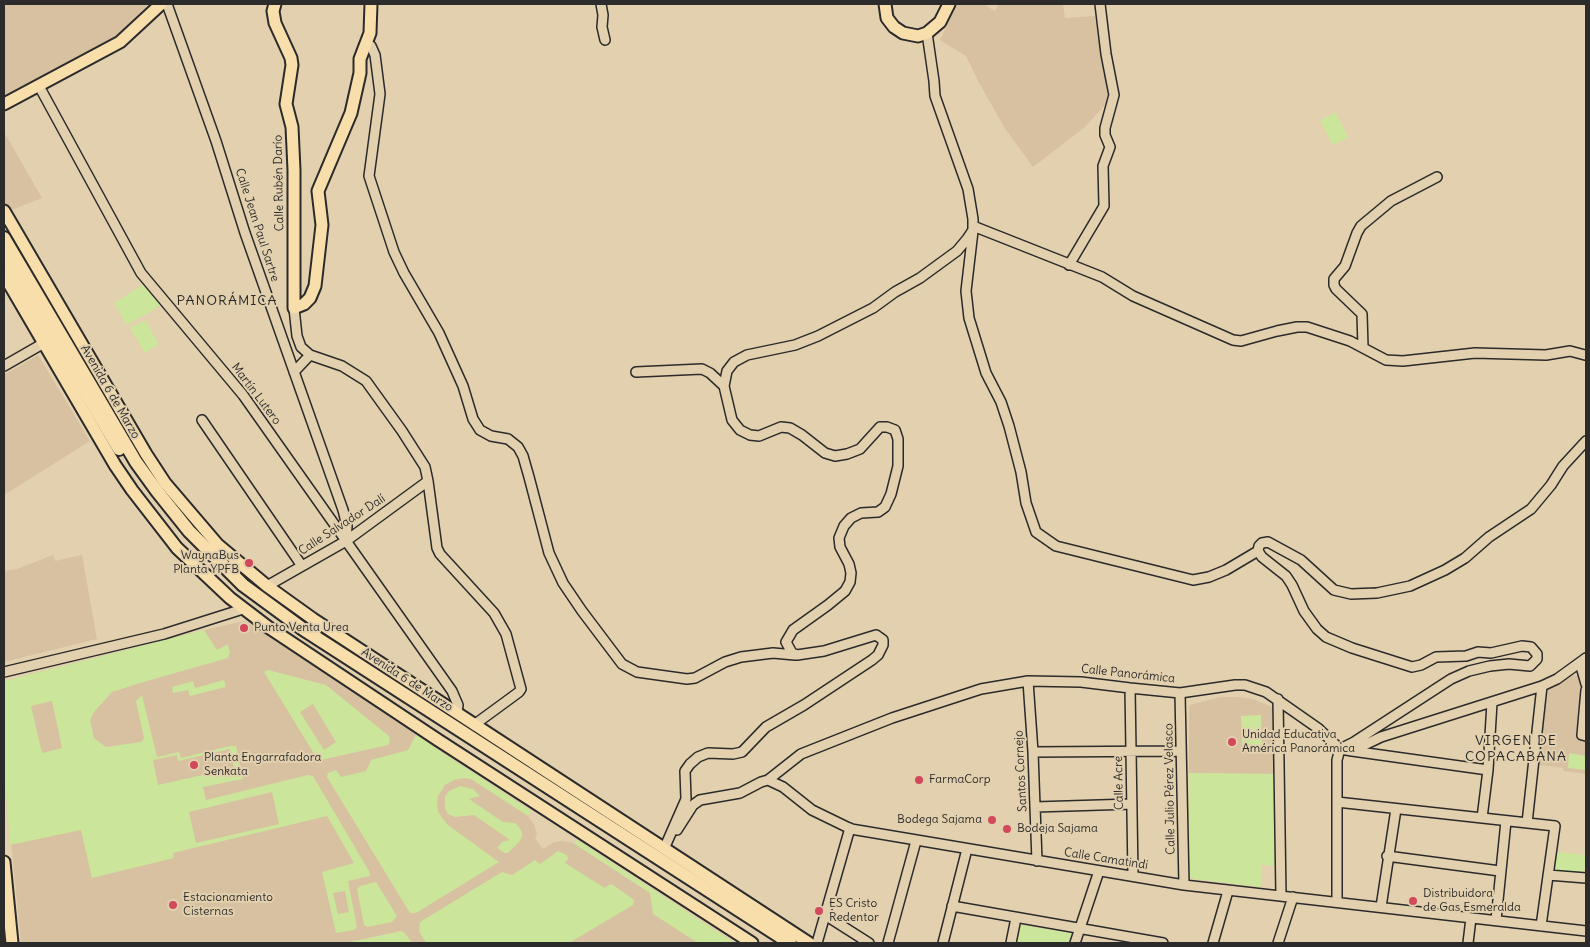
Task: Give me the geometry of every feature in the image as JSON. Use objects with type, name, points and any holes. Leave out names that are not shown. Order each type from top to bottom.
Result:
[{"type":"highway","name":"Avenida 6 de Marzo","points":[[4,238],[132,454],[152,484],[189,531],[244,584],[303,629],[790,943]]},
{"type":"highway","name":"Avenida 6 de Marzo","points":[[4,256],[104,425],[149,494],[181,534],[216,570],[254,602],[299,635],[774,943]]},
{"type":"main road","points":[[4,104],[120,42],[161,4]]},
{"type":"main road","name":"Calle Rubén Darío","points":[[275,4],[273,11],[275,23],[291,58],[292,65],[286,104],[292,127],[294,308]]},
{"type":"main road","points":[[294,308],[304,304],[310,298],[314,286],[322,225],[318,191],[351,113],[360,73],[360,59],[370,33],[371,4]]},
{"type":"main road","points":[[885,4],[887,18],[894,27],[903,34],[918,36],[927,33],[940,22],[949,4]]},
{"type":"main road","name":"Avenida 6 de Marzo","points":[[4,210],[146,454],[165,483],[218,545],[266,586],[474,725],[809,943]]},
{"type":"main road","points":[[4,275],[115,465],[149,514],[177,548],[243,610],[438,740],[752,943]]},
{"type":"main road","points":[[4,862],[12,943]]},
{"type":"street","name":"Calle Jean Paul Sartre","points":[[167,4],[216,141],[244,233],[343,510],[346,541]]},
{"type":"street","points":[[601,4],[603,15],[602,28],[605,40]]},
{"type":"street","points":[[1069,265],[1104,206],[1103,166],[1110,147],[1105,135],[1105,128],[1114,95],[1106,54],[1100,4]]},
{"type":"street","points":[[927,33],[935,96],[968,189],[973,219],[973,240],[966,291],[969,318],[986,372],[1001,402],[1009,426],[1021,472],[1026,503],[1036,532],[1056,546],[1193,580],[1209,577],[1226,570],[1258,551],[1262,543],[1268,542],[1301,560],[1334,590],[1351,594],[1377,593],[1410,586],[1446,570],[1465,558],[1490,536],[1531,509],[1551,485],[1563,466],[1586,441]]},
{"type":"street","points":[[366,43],[371,46],[375,55],[380,94],[369,176],[394,252],[439,333],[463,386],[473,419],[480,430],[491,436],[508,439],[518,447],[523,456],[549,553],[563,583],[622,664],[637,672],[676,678],[695,678],[725,662],[741,657],[773,653],[798,656],[824,651],[876,635],[883,640],[882,650],[872,660],[804,705],[766,726],[742,752],[733,754],[708,753],[698,757],[690,764],[685,771],[686,799],[664,849]]},
{"type":"street","name":"Martín Lutero","points":[[40,86],[141,273],[244,395],[452,691],[458,705],[456,713]]},
{"type":"street","points":[[1363,347],[1362,314],[1336,289],[1334,279],[1345,266],[1361,226],[1391,200],[1438,177]]},
{"type":"street","points":[[798,656],[792,653],[786,642],[793,630],[828,606],[845,591],[850,582],[849,564],[840,547],[839,538],[844,526],[852,518],[862,513],[878,512],[885,507],[891,494],[898,466],[898,439],[895,430],[880,427],[860,449],[835,456],[824,454],[802,435],[790,428],[781,427],[759,436],[750,435],[740,430],[732,420],[724,386],[727,371],[734,362],[754,352],[795,345],[818,336],[873,308],[895,292],[920,278],[957,251],[973,228]]},
{"type":"street","points":[[973,228],[1102,278],[1133,296],[1232,340],[1241,341],[1284,329],[1307,326],[1363,347],[1386,360],[1403,362],[1476,353],[1546,355],[1570,351],[1586,354]]},
{"type":"street","points":[[294,308],[297,336],[301,347],[310,355],[342,366],[366,381],[402,431],[425,467],[437,548],[440,554],[501,622],[506,634],[520,689],[519,692],[474,725]]},
{"type":"street","points":[[4,366],[44,343]]},
{"type":"street","points":[[294,372],[310,355]]},
{"type":"street","points":[[636,372],[702,369],[710,373],[724,386]]},
{"type":"street","points":[[202,420],[302,566]]},
{"type":"street","name":"Calle Salvador Dalí","points":[[266,586],[346,541],[428,481]]},
{"type":"street","points":[[1258,551],[1262,557],[1286,576],[1304,611],[1317,630],[1326,637],[1352,648],[1412,666],[1421,665],[1436,657],[1466,656],[1478,652],[1491,653],[1522,646],[1531,647],[1537,654],[1537,659],[1530,666],[1509,664],[1490,666],[1469,671],[1451,679],[1354,742],[1340,749],[1336,760],[1338,902]]},
{"type":"street","points":[[4,672],[164,634],[243,610]]},
{"type":"street","points":[[1352,750],[1381,737],[1542,686],[1583,661],[1586,684]]},
{"type":"street","name":"Calle Panorámica","points":[[768,780],[801,754],[892,718],[981,689],[1028,681],[1081,682],[1180,693],[1245,685],[1266,692],[1278,699],[1319,729],[1340,749]]},
{"type":"street","name":"Santos Cornejo","points":[[1028,681],[1037,861]]},
{"type":"street","points":[[1527,823],[1542,686]]},
{"type":"street","name":"Calle Acre","points":[[1130,688],[1133,876]]},
{"type":"street","points":[[1586,690],[1582,735],[1586,736]]},
{"type":"street","name":"Calle Julio Pérez Velasco","points":[[1180,693],[1184,885]]},
{"type":"street","points":[[1278,699],[1281,896]]},
{"type":"street","points":[[1482,818],[1488,770],[1492,702]]},
{"type":"street","points":[[1340,749],[1488,770]]},
{"type":"street","points":[[1033,752],[1182,751]]},
{"type":"street","points":[[664,849],[693,805],[700,800],[740,793],[768,780]]},
{"type":"street","name":"Calle Camatindi","points":[[768,780],[783,787],[812,810],[850,828],[1184,885],[1586,931]]},
{"type":"street","points":[[1337,802],[1555,826],[1541,926]]},
{"type":"street","points":[[1035,807],[1132,804]]},
{"type":"street","points":[[1381,907],[1387,856],[1396,809]]},
{"type":"street","points":[[1496,920],[1506,821]]},
{"type":"street","points":[[817,943],[850,828]]},
{"type":"street","points":[[888,943],[916,840]]},
{"type":"street","points":[[943,943],[967,849]]},
{"type":"street","points":[[1387,856],[1500,870]]},
{"type":"street","points":[[1075,943],[1099,871]]},
{"type":"street","points":[[1548,875],[1586,878]]},
{"type":"street","points":[[1213,943],[1228,890]]},
{"type":"street","points":[[1278,943],[1293,897]]},
{"type":"street","points":[[952,906],[1164,943]]},
{"type":"street","points":[[825,916],[869,943]]},
{"type":"street","points":[[1011,943],[1016,918]]},
{"type":"street","points":[[1468,943],[1470,918]]},
{"type":"shaded area","points":[[4,4],[149,4],[116,36],[4,97]]},
{"type":"shaded area","points":[[957,4],[983,4],[995,11],[999,4],[1063,4],[1065,18],[1095,16],[1108,96],[1105,105],[1085,127],[1033,167],[1004,127],[966,56],[940,40]]},
{"type":"shaded area","points":[[4,132],[42,198],[9,211],[4,202]]},
{"type":"shaded area","points":[[38,355],[90,441],[4,495],[4,375]]},
{"type":"shaded area","points":[[53,555],[55,561],[82,555],[97,639],[4,662],[4,571],[17,569]]},
{"type":"shaded area","points":[[245,621],[531,811],[528,816],[534,824],[537,834],[535,838],[543,849],[554,842],[573,843],[577,840],[735,943],[21,943],[4,769],[4,681]]},
{"type":"shaded area","points":[[1574,675],[1579,676],[1583,686],[1577,739],[1586,741],[1586,774],[1564,771],[1563,768],[1539,765],[1546,693]]},
{"type":"shaded area","name":"Unidad Educativa América Panorámica","points":[[1221,697],[1253,699],[1272,707],[1274,710],[1275,774],[1189,773],[1189,705]]},
{"type":"green space","points":[[1335,112],[1348,137],[1333,145],[1320,121]]},
{"type":"green space","points":[[144,284],[163,304],[127,325],[114,303]]},
{"type":"green space","points":[[145,320],[159,344],[145,353],[130,328]]},
{"type":"green space","points":[[204,630],[217,650],[228,644],[230,653],[228,658],[112,692],[94,712],[90,720],[94,738],[106,747],[141,742],[144,738],[136,701],[142,695],[157,757],[179,752],[181,758],[236,746],[243,779],[203,787],[206,800],[308,775],[313,776],[369,871],[370,876],[348,881],[357,927],[354,930],[336,933],[322,872],[354,863],[327,816],[173,853],[174,858],[92,878],[81,830],[10,845],[4,769],[4,681]],"holes":[[[52,701],[62,748],[42,753],[31,706]],[[230,749],[234,768],[158,785],[153,760],[177,755],[178,761]],[[272,792],[279,824],[196,843],[189,812]],[[345,891],[349,912],[338,914],[333,893]]]},
{"type":"green space","points":[[268,670],[326,685],[389,736],[390,742],[388,745],[321,760],[316,757],[264,672]],"holes":[[[313,704],[336,742],[324,750],[300,712]]]},
{"type":"green space","points":[[224,680],[226,687],[190,696],[188,690],[173,693],[172,687],[193,681],[195,688]]},
{"type":"green space","points":[[1261,715],[1262,745],[1242,745],[1241,716]]},
{"type":"green space","points":[[416,735],[531,811],[528,816],[471,779],[454,780],[445,785],[438,796],[437,803],[438,811],[442,818],[448,825],[499,862],[416,913],[410,913],[327,777],[328,773],[336,770],[341,777],[366,771],[371,760],[408,750]]},
{"type":"green space","points":[[1569,753],[1586,756],[1586,770],[1568,768]]},
{"type":"green space","points":[[1189,773],[1275,774],[1275,866],[1261,865],[1261,887],[1187,878]]},
{"type":"green space","points":[[460,786],[473,789],[480,796],[469,799],[503,822],[515,823],[519,827],[522,837],[508,853],[497,848],[502,842],[510,840],[474,815],[455,817],[448,814],[445,808],[445,796],[449,791]]},
{"type":"green space","points":[[577,840],[735,943],[698,943],[653,914],[650,893],[573,843]]},
{"type":"green space","points":[[558,851],[567,855],[568,859],[565,863],[605,888],[610,884],[613,885],[634,900],[633,905],[569,943],[426,943],[419,931],[420,922],[502,872],[512,875],[535,860],[540,864]]},
{"type":"green space","points":[[1557,852],[1586,855],[1584,873],[1555,870]]},
{"type":"green space","points":[[376,882],[397,916],[392,922],[368,927],[364,925],[357,889],[360,886]]},
{"type":"green space","points":[[1022,925],[1071,933],[1069,943],[1017,943]]},
{"type":"green space","points":[[401,931],[405,933],[412,943],[345,943]]},
{"type":"place","name":"WaynaBus Planta YPFB","points":[[249,563]]},
{"type":"place","name":"Punto Venta Urea","points":[[244,628]]},
{"type":"place","name":"Unidad Educativa América Panorámica","points":[[1232,742]]},
{"type":"place","name":"Planta Engarrafadora Senkata","points":[[194,765]]},
{"type":"place","name":"FarmaCorp","points":[[919,780]]},
{"type":"place","name":"Bodega Sajama","points":[[992,820]]},
{"type":"place","name":"Bodeja Sajama","points":[[1007,829]]},
{"type":"place","name":"Distribuidora de Gas Esmeralda","points":[[1413,901]]},
{"type":"place","name":"Estacionamiento Cisternas","points":[[173,905]]},
{"type":"place","name":"ES Cristo Redentor","points":[[819,911]]},
{"type":"district","name":"PANORÁMICA","points":[[227,301]]},
{"type":"district","name":"VIRGEN DE COPACABANA","points":[[1516,750]]}]
